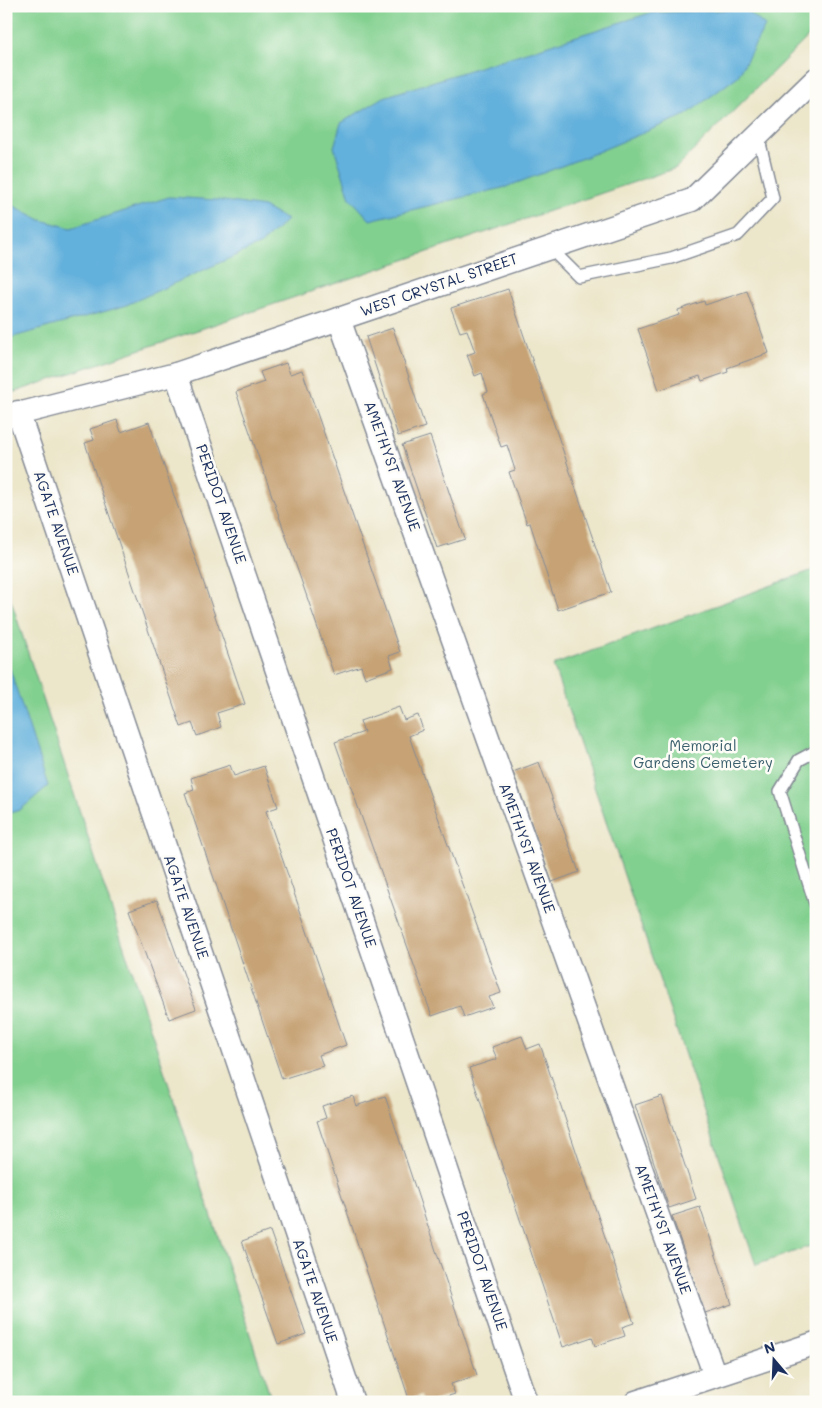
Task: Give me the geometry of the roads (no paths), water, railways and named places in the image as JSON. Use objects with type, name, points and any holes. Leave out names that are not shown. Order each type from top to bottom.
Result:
[{"type":"street","name":"WEST CRYSTAL STREET","points":[[12,415],[176,374],[692,200],[816,79]]},
{"type":"street","name":"AMETHYST AVENUE","points":[[339,319],[715,1376]]},
{"type":"street","name":"PERIDOT AVENUE","points":[[176,374],[526,1402]]},
{"type":"street","name":"AGATE AVENUE","points":[[12,415],[353,1402]]},
{"type":"street","points":[[646,1400],[816,1343]]},
{"type":"lane","points":[[550,248],[579,277],[671,258],[738,235],[773,198],[758,135]]},
{"type":"lane","points":[[816,752],[799,760],[780,791],[816,906]]},
{"type":"water","points":[[745,9],[765,26],[738,76],[686,115],[588,156],[506,187],[370,220],[350,198],[334,147],[341,123],[384,97],[650,13]]},
{"type":"water","points":[[169,197],[217,200],[264,207],[287,220],[261,244],[124,306],[6,339],[6,202],[41,220],[71,228]]},
{"type":"water","points":[[6,657],[48,786],[20,810],[6,814]]},
{"type":"park label","name":"Memorial Gardens Cemetery","points":[[703,754]]}]
